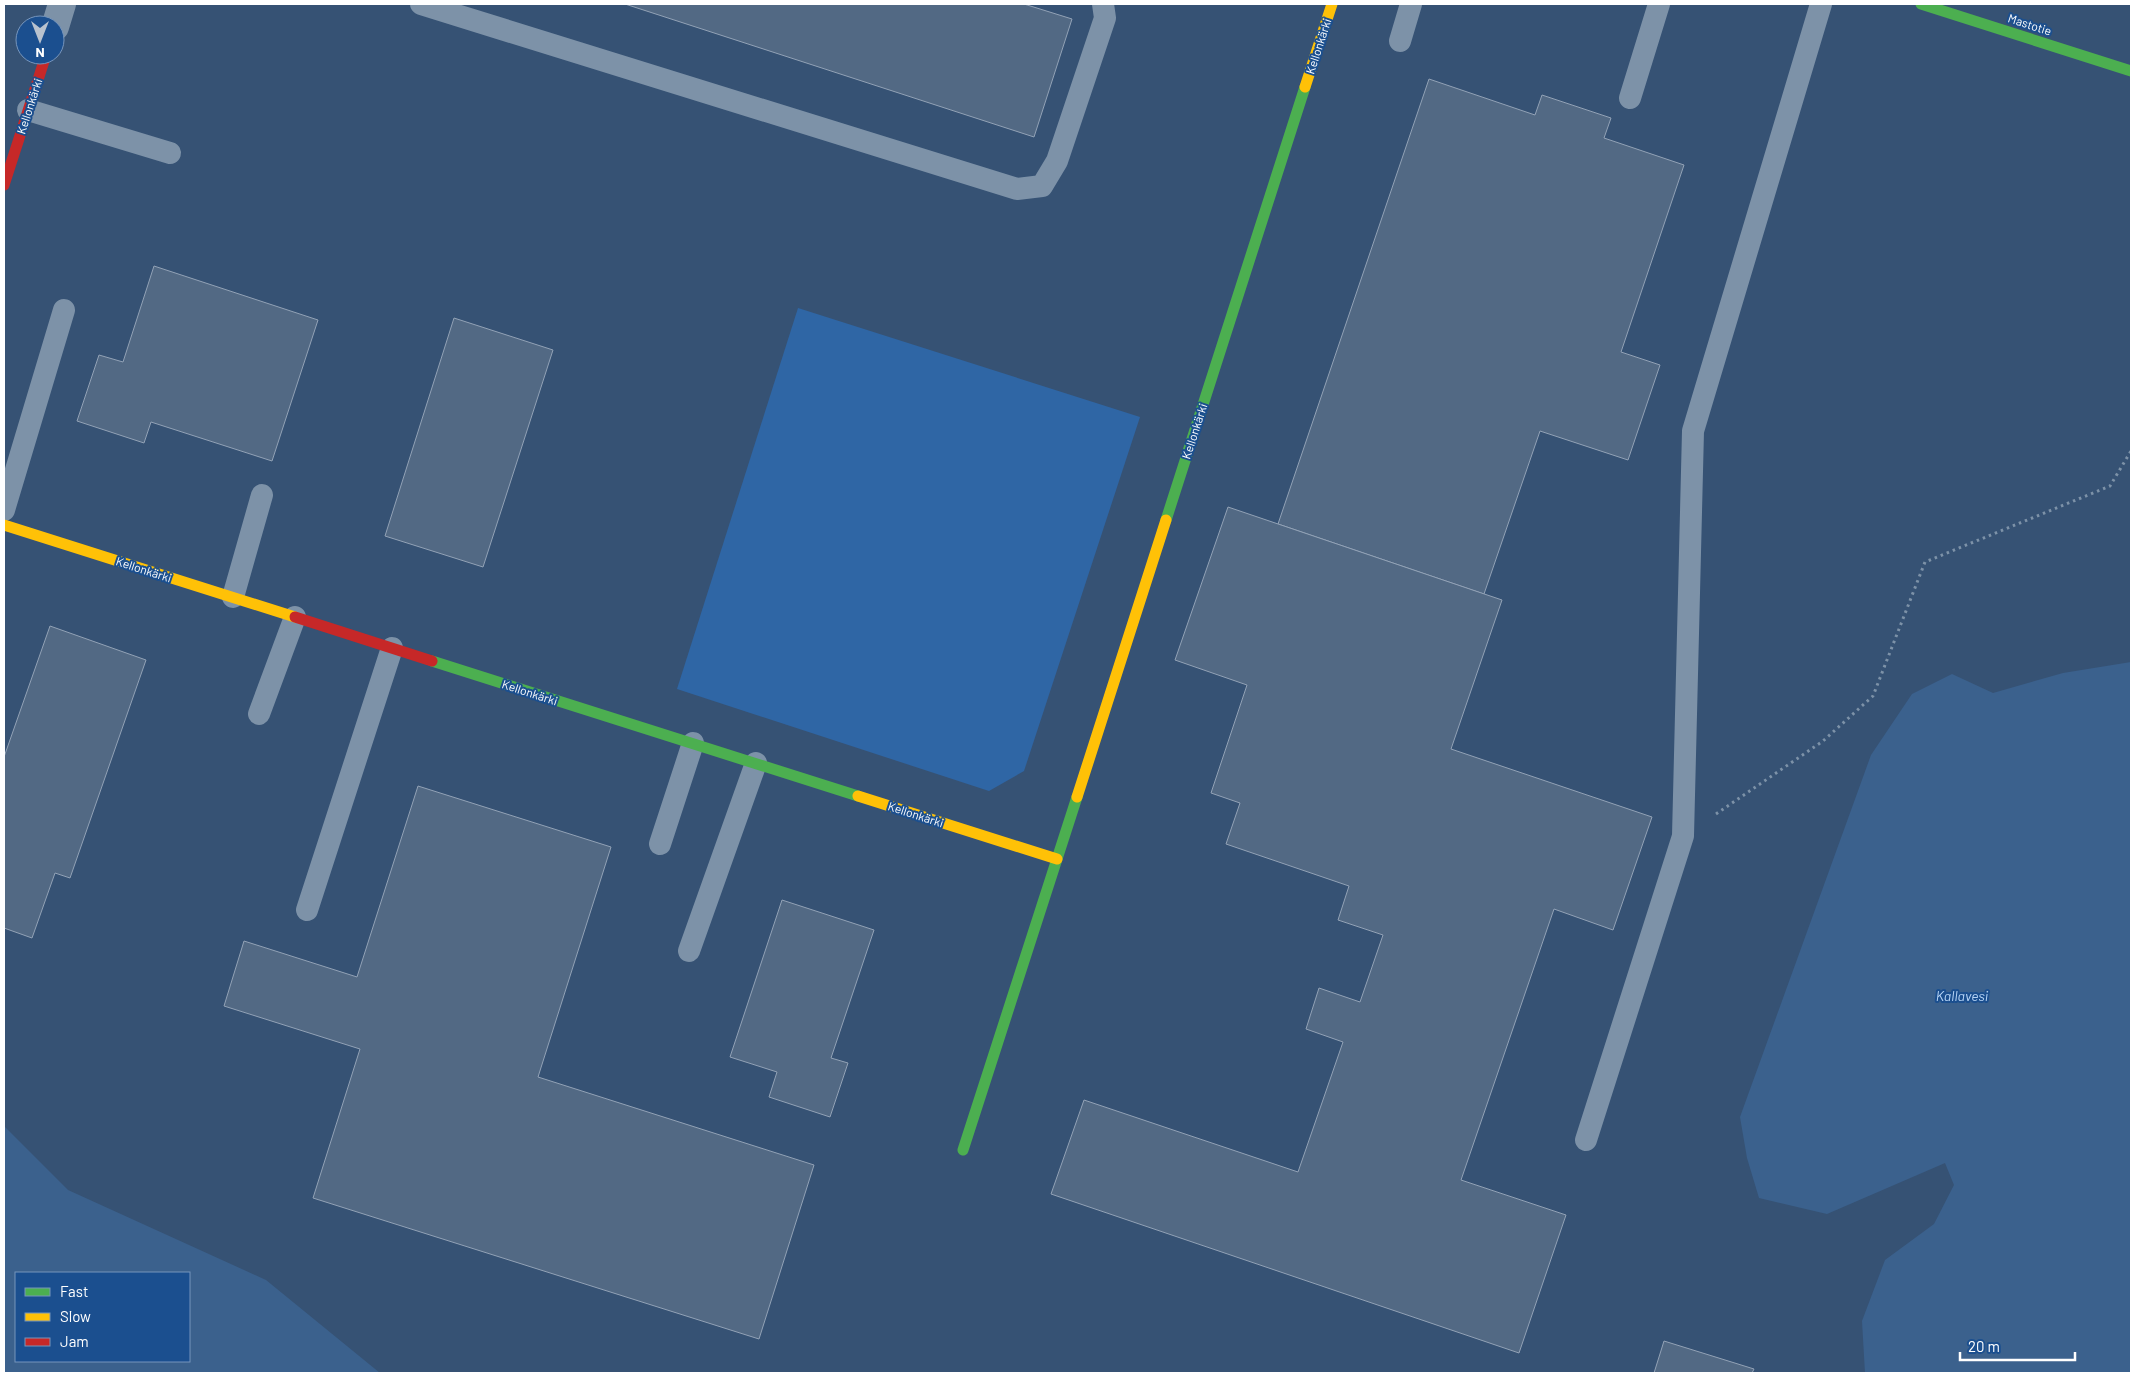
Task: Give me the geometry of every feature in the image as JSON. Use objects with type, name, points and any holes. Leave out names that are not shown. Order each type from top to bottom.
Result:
[{"type":"street","name":"Kellonkärki","points":[[963,1150],[1332,4]]},
{"type":"street","name":"Mastotie","points":[[1921,4],[2131,71]]},
{"type":"street","name":"Kellonkärki","points":[[4,185],[43,65]]},
{"type":"street","name":"Kellonkärki","points":[[4,525],[1057,859]]},
{"type":"lane","points":[[421,4],[1016,190],[1042,186],[1058,161],[1105,18],[1103,4]]},
{"type":"lane","points":[[1400,41],[1411,4]]},
{"type":"lane","points":[[1630,98],[1658,4]]},
{"type":"lane","points":[[1586,1140],[1683,836],[1693,431],[1821,4]]},
{"type":"lane","points":[[28,110],[170,153]]},
{"type":"lane","points":[[4,510],[64,310]]},
{"type":"lane","points":[[233,597],[262,495]]},
{"type":"lane","points":[[259,714],[295,617]]},
{"type":"lane","points":[[307,910],[392,648]]},
{"type":"lane","points":[[660,844],[693,743]]},
{"type":"lane","points":[[689,951],[756,763]]},
{"type":"path","points":[[1683,836],[1823,741],[1873,696],[1925,562],[2110,486],[2131,451]]},
{"type":"shaded area","points":[[798,308],[1140,417],[1024,771],[989,791],[677,689]]},
{"type":"water","name":"Kallavesi","points":[[2131,662],[2131,1373],[1865,1373],[1862,1321],[1885,1260],[1934,1224],[1954,1185],[1945,1163],[1827,1214],[1759,1198],[1747,1158],[1740,1117],[1871,755],[1912,694],[1952,674],[1993,693],[2063,673]]},
{"type":"water","points":[[4,1126],[68,1190],[266,1280],[380,1373],[4,1373]]},
{"type":"building","points":[[625,4],[1024,4],[1072,19],[1034,137]]},
{"type":"building","points":[[1429,79],[1535,115],[1542,95],[1611,118],[1604,138],[1684,165],[1621,352],[1660,365],[1628,460],[1540,431],[1484,594],[1278,524]]},
{"type":"building","points":[[154,266],[318,320],[272,461],[151,422],[144,443],[77,421],[99,355],[123,362]]},
{"type":"building","points":[[454,318],[553,350],[483,567],[385,536]]},
{"type":"building","points":[[1228,507],[1502,600],[1451,749],[1652,817],[1613,930],[1554,909],[1461,1180],[1566,1215],[1519,1353],[1051,1194],[1084,1100],[1298,1172],[1343,1042],[1306,1029],[1319,988],[1360,1002],[1383,935],[1338,920],[1349,886],[1226,844],[1240,803],[1211,793],[1247,685],[1175,660]]},
{"type":"building","points":[[50,626],[146,660],[70,878],[55,873],[32,938],[4,928],[4,757]]},
{"type":"building","points":[[418,786],[611,847],[538,1077],[814,1165],[759,1339],[313,1198],[360,1049],[224,1006],[244,941],[357,977]]},
{"type":"building","points":[[782,900],[874,930],[831,1058],[848,1063],[830,1117],[769,1097],[777,1072],[730,1057]]},
{"type":"building","points":[[1664,1341],[1754,1369],[1752,1373],[1654,1373]]},
{"type":"traffic: fast","points":[[1921,4],[2131,71]]},
{"type":"traffic: fast","points":[[1166,520],[1305,87]]},
{"type":"traffic: fast","points":[[432,661],[858,796]]},
{"type":"traffic: fast","points":[[963,1150],[1077,797]]},
{"type":"traffic: slow","points":[[1305,87],[1332,4]]},
{"type":"traffic: slow","points":[[1077,797],[1166,520]]},
{"type":"traffic: slow","points":[[4,525],[295,617]]},
{"type":"traffic: slow","points":[[858,796],[1057,859]]},
{"type":"traffic: jam","points":[[4,185],[43,65]]},
{"type":"traffic: jam","points":[[295,617],[432,661]]}]
